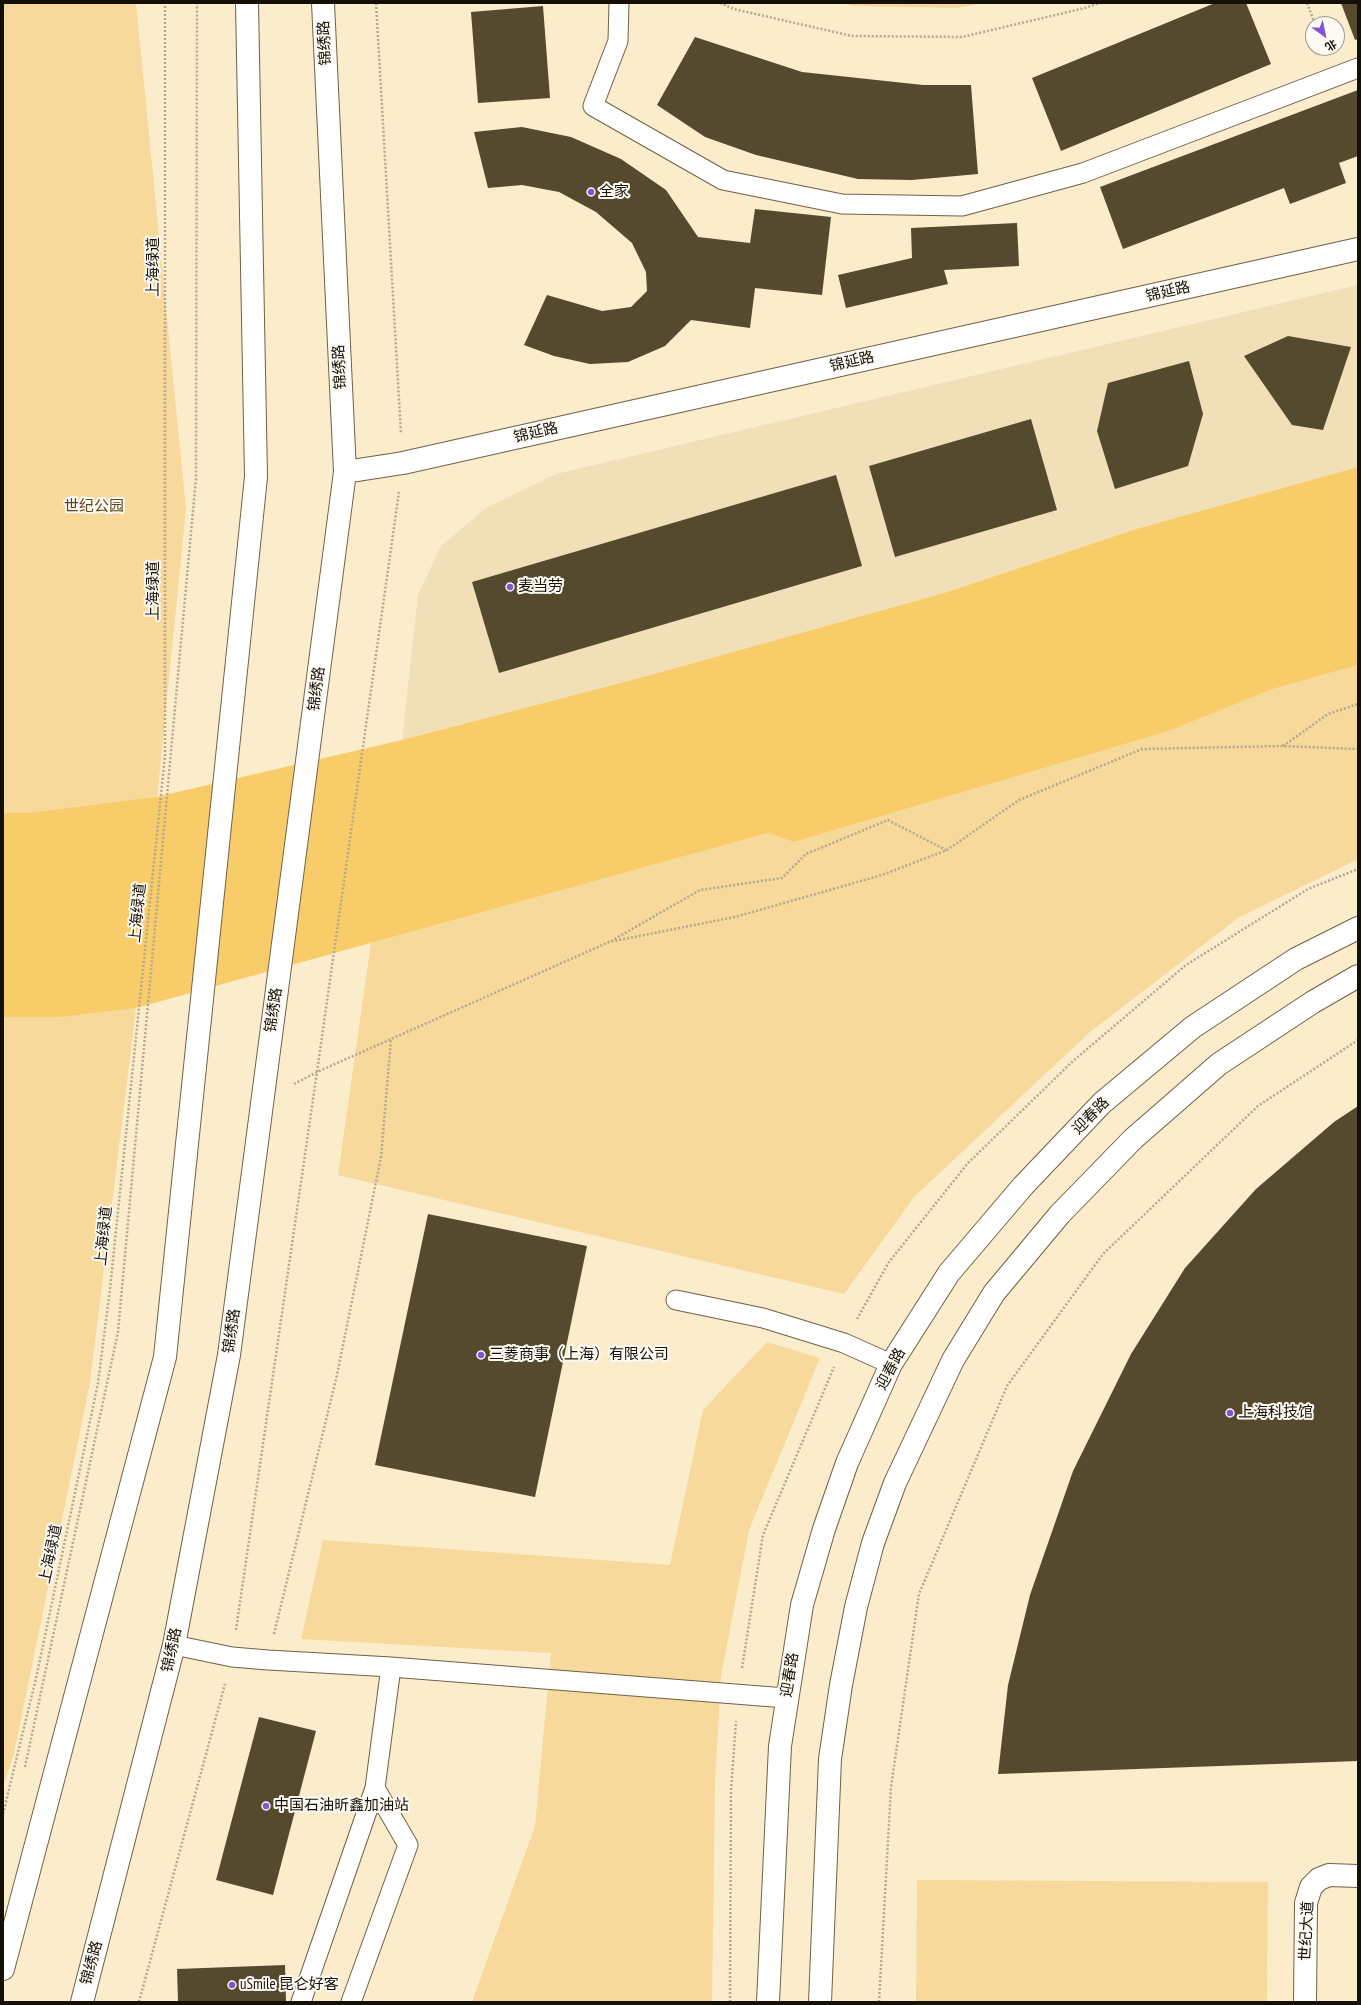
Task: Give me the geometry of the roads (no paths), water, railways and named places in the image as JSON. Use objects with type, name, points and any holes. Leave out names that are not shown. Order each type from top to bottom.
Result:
[{"type":"main road","points":[[3,1969],[165,1357],[256,477],[247,3]]},
{"type":"main road","name":"锦绣路","points":[[82,2002],[174,1645],[229,1355],[345,472],[324,3]]},
{"type":"main road","name":"锦延路","points":[[345,472],[403,463],[1358,249]]},
{"type":"main road","name":"迎春路","points":[[768,2002],[780,1746],[786,1698],[802,1605],[824,1529],[847,1463],[891,1364],[950,1273],[1022,1186],[1102,1102],[1193,1027],[1296,959],[1358,928]]},
{"type":"main road","points":[[820,2002],[830,1759],[841,1685],[855,1615],[873,1543],[894,1483],[953,1360],[994,1293],[1060,1214],[1133,1139],[1219,1064],[1313,1002],[1358,976]]},
{"type":"main road","name":"世纪大道","points":[[1305,2002],[1306,1903],[1311,1887],[1318,1879],[1329,1875],[1358,1876]]},
{"type":"lane","points":[[619,3],[618,41],[593,106],[723,180],[842,204],[962,206],[1083,173],[1358,68]]},
{"type":"lane","points":[[676,1300],[763,1318],[844,1343],[891,1364]]},
{"type":"lane","points":[[174,1645],[232,1657],[391,1667],[786,1698]]},
{"type":"lane","points":[[301,2002],[375,1788],[391,1667]]},
{"type":"lane","points":[[351,2002],[408,1845],[375,1788]]},
{"type":"place","name":"全家","points":[[591,192]]},
{"type":"place","name":"麦当劳","points":[[510,587]]},
{"type":"place","name":"三菱商事（上海）有限公司","points":[[481,1355]]},
{"type":"place","name":"上海科技馆","points":[[1230,1413]]},
{"type":"place","name":"中国石油昕鑫加油站","points":[[266,1806]]},
{"type":"place","name":"uSmile 昆仑好客","points":[[232,1985]]},
{"type":"park label","name":"世纪公园","points":[[94,507]]}]
